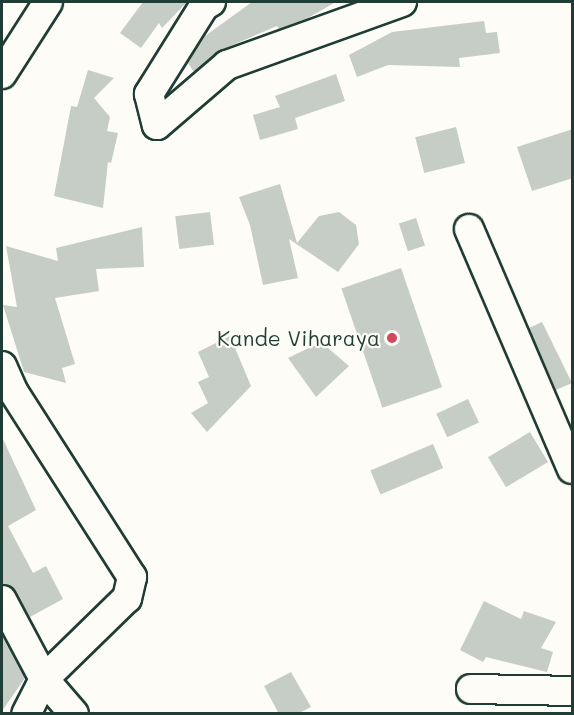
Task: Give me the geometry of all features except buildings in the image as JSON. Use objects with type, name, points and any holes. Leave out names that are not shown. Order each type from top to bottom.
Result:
[{"type":"street","points":[[2,74],[48,2]]},
{"type":"street","points":[[211,2],[149,94],[157,125],[227,65],[402,2]]},
{"type":"street","points":[[469,229],[573,469]]},
{"type":"street","points":[[2,366],[13,391],[132,578],[128,598],[44,679],[26,714]]},
{"type":"street","points":[[2,600],[44,679],[74,714]]},
{"type":"street","points":[[471,689],[573,692]]},
{"type":"place","name":"Kande Viharaya","points":[[392,338]]}]
